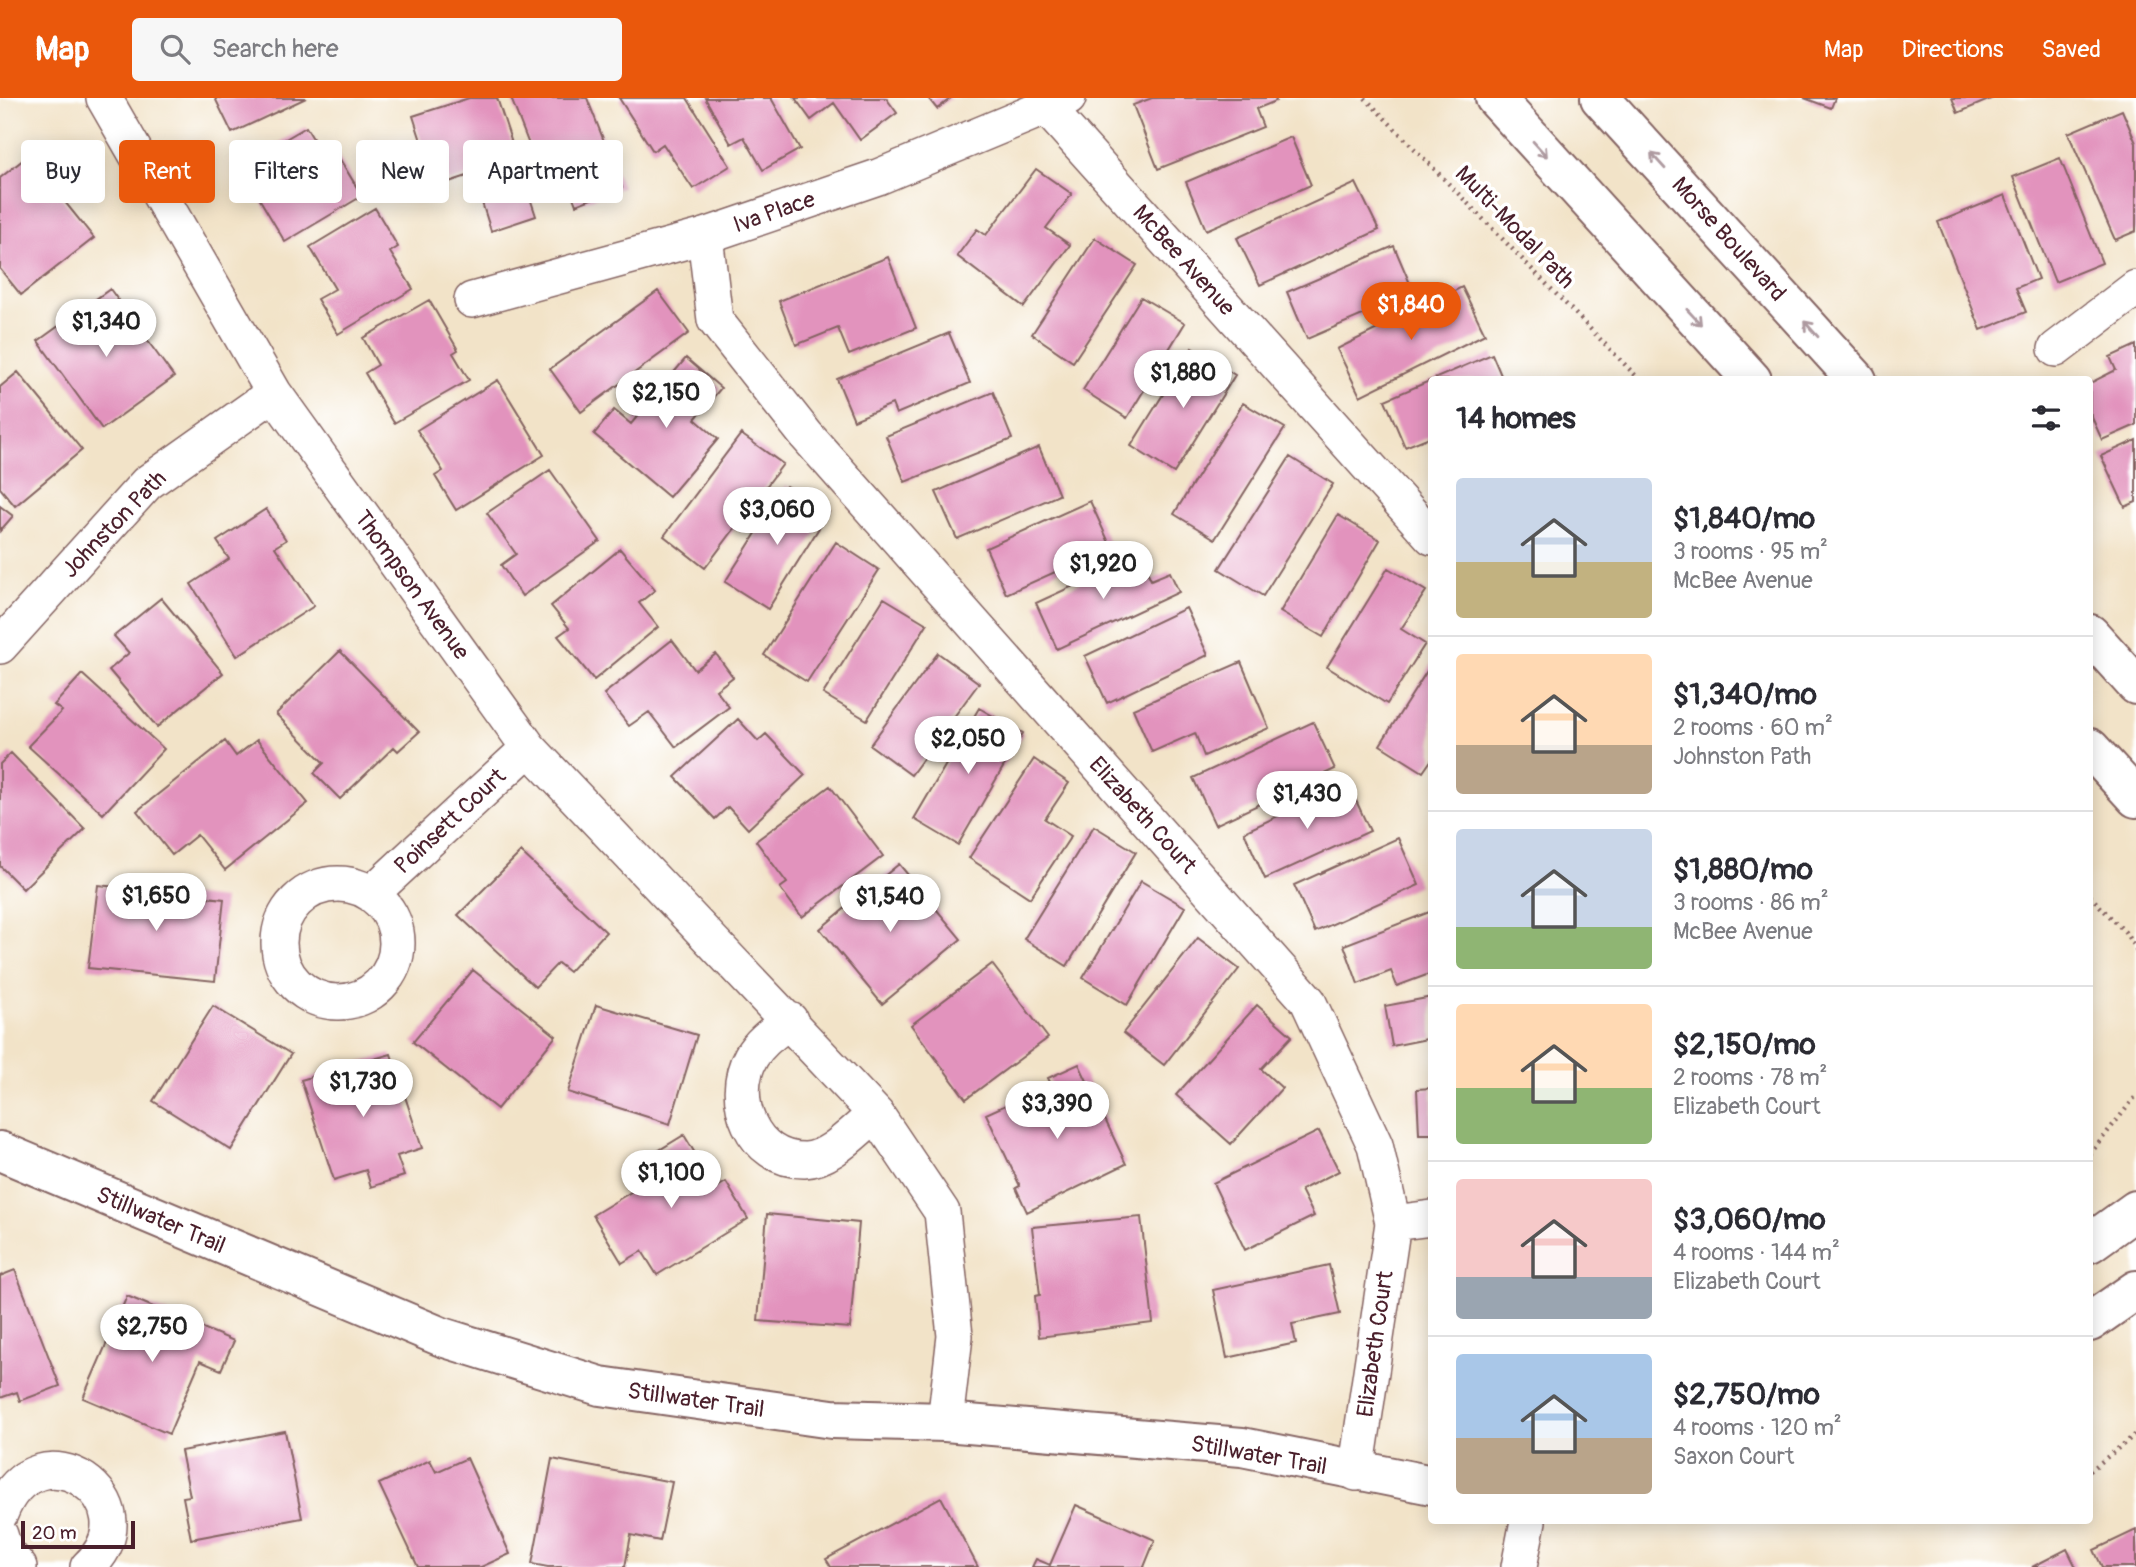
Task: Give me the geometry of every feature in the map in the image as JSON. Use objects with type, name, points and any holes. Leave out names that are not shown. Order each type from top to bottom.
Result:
[{"type":"street","name":"Thompson Avenue","points":[[104,98],[274,393],[528,748],[790,1020],[876,1114],[942,1212],[955,1336],[945,1422]]},
{"type":"street","points":[[1495,98],[1748,376]]},
{"type":"street","name":"Morse Boulevard","points":[[1600,98],[1853,376]]},
{"type":"street","name":"Iva Place","points":[[472,300],[705,236],[878,177],[1058,103]]},
{"type":"street","name":"McBee Avenue","points":[[1058,103],[1428,532]]},
{"type":"street","name":"Elizabeth Court","points":[[705,236],[715,320],[806,435],[1308,1001],[1375,1145],[1393,1223],[1356,1473]]},
{"type":"street","points":[[2056,349],[2136,288]]},
{"type":"street","name":"Johnston Path","points":[[0,646],[147,483],[274,393]]},
{"type":"street","points":[[2093,637],[2136,685]]},
{"type":"street","name":"Poinsett Court","points":[[371,894],[528,748]]},
{"type":"street","points":[[2093,751],[2136,798]]},
{"type":"street","points":[[790,1020],[765,1039],[752,1056],[742,1079],[740,1099],[761,1142],[783,1156],[806,1160],[828,1153],[876,1114]]},
{"type":"street","name":"Stillwater Trail","points":[[0,1151],[442,1337],[600,1386],[831,1419],[945,1422],[1242,1447],[1356,1473],[1428,1484]]},
{"type":"street","points":[[2093,1241],[2136,1209]]},
{"type":"street","points":[[1393,1223],[1428,1219]]},
{"type":"street","points":[[2093,1320],[2136,1290]]},
{"type":"street","points":[[0,1514],[7,1496],[20,1482],[37,1472],[73,1472],[88,1481],[100,1494],[107,1509],[109,1526],[107,1543],[88,1567]]},
{"type":"street","points":[[1519,1567],[1527,1524]]},
{"type":"street","points":[[0,1535],[5,1551],[19,1567]]},
{"type":"path","name":"Multi-Modal Path","points":[[1365,98],[1636,376]]},
{"type":"path","points":[[2093,898],[2125,932],[2136,950]]},
{"type":"path","points":[[2093,1150],[2136,1096]]},
{"type":"path","points":[[2093,1469],[2136,1434]]},
{"type":"building","points":[[215,98],[306,98],[232,133]]},
{"type":"building","points":[[469,98],[497,98],[511,140],[463,140],[463,177],[449,182],[449,140],[421,140],[413,116]]},
{"type":"building","points":[[511,98],[587,98],[604,140],[527,140]]},
{"type":"building","points":[[619,98],[687,98],[730,166],[693,189],[663,144],[653,151]]},
{"type":"building","points":[[705,98],[771,98],[800,149],[763,170],[744,137],[731,144]]},
{"type":"building","points":[[795,98],[886,98],[897,113],[860,140],[834,103],[811,120]]},
{"type":"building","points":[[928,98],[951,98],[937,109]]},
{"type":"building","points":[[1152,98],[1275,98],[1276,101],[1256,109],[1263,127],[1158,169],[1133,105]]},
{"type":"building","points":[[1804,98],[1835,98],[1831,108]]},
{"type":"building","points":[[1952,98],[1993,98],[1958,113]]},
{"type":"building","points":[[2122,110],[2136,143],[2136,231],[2115,240],[2068,133]]},
{"type":"building","points":[[306,127],[314,140],[284,140]]},
{"type":"building","points":[[1291,137],[1311,185],[1206,230],[1186,182]]},
{"type":"building","points":[[2060,158],[2102,263],[2055,282],[2013,177]]},
{"type":"building","points":[[21,162],[21,203],[66,203],[94,238],[21,295],[0,269],[0,178]]},
{"type":"building","points":[[342,163],[356,186],[356,200],[285,242],[262,203],[342,203]]},
{"type":"building","points":[[1036,169],[1072,194],[1046,228],[1070,245],[1024,307],[957,256],[977,229],[986,235]]},
{"type":"building","points":[[1356,183],[1379,230],[1260,285],[1237,238]]},
{"type":"building","points":[[2005,195],[2038,279],[2016,288],[2026,312],[1981,330],[1938,222]]},
{"type":"building","points":[[482,203],[532,203],[536,216],[491,231]]},
{"type":"building","points":[[375,208],[398,247],[390,252],[413,289],[338,334],[317,299],[335,289],[310,247]]},
{"type":"building","points":[[1095,238],[1137,265],[1073,362],[1032,334]]},
{"type":"building","points":[[1394,246],[1414,293],[1307,339],[1287,292]]},
{"type":"building","points":[[888,257],[916,328],[849,355],[838,328],[796,345],[779,301]]},
{"type":"building","points":[[1462,287],[1485,334],[1360,396],[1337,349]]},
{"type":"building","points":[[110,289],[174,377],[102,429],[38,341]]},
{"type":"building","points":[[658,291],[689,333],[581,412],[550,369]]},
{"type":"building","points":[[1141,297],[1185,323],[1127,418],[1083,390]]},
{"type":"building","points":[[429,300],[458,350],[453,353],[469,380],[394,423],[365,373],[378,365],[363,338]]},
{"type":"building","points":[[949,333],[970,383],[896,414],[892,404],[854,420],[837,379]]},
{"type":"building","points":[[2136,345],[2136,425],[2102,440],[2093,420],[2093,382],[2116,370],[2110,357]]},
{"type":"building","points":[[1192,348],[1235,375],[1174,473],[1131,446]]},
{"type":"building","points":[[1492,354],[1501,376],[1441,376]]},
{"type":"building","points":[[686,358],[721,388],[695,419],[718,439],[669,497],[594,434],[614,410],[631,424]]},
{"type":"building","points":[[18,372],[82,450],[15,506],[0,488],[0,387]]},
{"type":"building","points":[[498,380],[544,455],[456,510],[435,476],[443,471],[417,430]]},
{"type":"building","points":[[1428,382],[1428,438],[1405,447],[1385,400]]},
{"type":"building","points":[[993,392],[1012,439],[905,482],[886,436]]},
{"type":"building","points":[[1243,403],[1285,428],[1215,539],[1174,514]]},
{"type":"building","points":[[741,434],[783,464],[705,568],[664,536]]},
{"type":"building","points":[[2136,440],[2136,502],[2125,507],[2101,456]]},
{"type":"building","points":[[1039,447],[1059,495],[957,539],[936,492]]},
{"type":"building","points":[[1290,457],[1333,484],[1263,596],[1219,569]]},
{"type":"building","points":[[550,470],[600,541],[522,596],[501,565],[516,554],[487,513]]},
{"type":"building","points":[[786,486],[829,512],[768,609],[725,582]]},
{"type":"building","points":[[1090,501],[1111,547],[1006,594],[986,548]]},
{"type":"building","points":[[0,506],[13,516],[0,531]]},
{"type":"building","points":[[266,509],[286,540],[275,547],[314,606],[237,656],[191,584],[229,559],[217,541]]},
{"type":"building","points":[[1338,515],[1380,540],[1323,637],[1280,612]]},
{"type":"building","points":[[836,542],[879,570],[807,682],[764,655]]},
{"type":"building","points":[[620,549],[655,590],[639,603],[658,627],[594,680],[558,636],[569,628],[551,606]]},
{"type":"building","points":[[1140,555],[1151,580],[1170,572],[1179,592],[1057,649],[1036,603]]},
{"type":"building","points":[[1388,568],[1426,591],[1401,629],[1425,644],[1387,704],[1327,667]]},
{"type":"building","points":[[161,598],[223,673],[157,727],[109,670],[129,653],[114,636]]},
{"type":"building","points":[[884,598],[927,624],[867,720],[823,694]]},
{"type":"building","points":[[1186,608],[1208,655],[1107,703],[1085,656]]},
{"type":"building","points":[[672,640],[695,670],[716,654],[733,677],[716,690],[729,707],[676,747],[649,712],[629,726],[604,694]]},
{"type":"building","points":[[340,651],[419,732],[398,751],[394,747],[340,799],[314,773],[324,763],[276,714]]},
{"type":"building","points":[[938,653],[979,683],[911,775],[870,745]]},
{"type":"building","points":[[1241,662],[1269,728],[1204,756],[1195,733],[1152,752],[1133,709]]},
{"type":"building","points":[[1428,669],[1428,765],[1423,772],[1380,745]]},
{"type":"building","points":[[82,674],[164,749],[103,814],[28,746],[62,711],[54,705]]},
{"type":"building","points":[[979,708],[1023,733],[958,845],[914,819]]},
{"type":"building","points":[[738,719],[758,741],[766,734],[805,775],[748,829],[728,807],[715,819],[675,777]]},
{"type":"building","points":[[1313,722],[1335,769],[1215,825],[1193,778]]},
{"type":"building","points":[[257,740],[308,803],[225,870],[197,835],[172,855],[137,811],[225,741],[236,756]]},
{"type":"building","points":[[11,753],[85,829],[23,889],[0,866],[0,764]]},
{"type":"building","points":[[1034,759],[1069,783],[1045,819],[1071,836],[1030,898],[969,858]]},
{"type":"building","points":[[1348,783],[1370,831],[1265,879],[1244,832]]},
{"type":"building","points":[[830,786],[883,856],[802,917],[780,888],[787,883],[756,841]]},
{"type":"building","points":[[1094,826],[1136,852],[1067,966],[1024,939]]},
{"type":"building","points":[[1398,838],[1419,885],[1315,932],[1294,885]]},
{"type":"building","points":[[521,852],[606,932],[569,972],[558,963],[535,987],[458,915]]},
{"type":"building","points":[[899,864],[961,939],[882,1004],[820,929]]},
{"type":"building","points":[[1141,881],[1185,907],[1127,1005],[1083,978]]},
{"type":"building","points":[[98,885],[224,899],[215,981],[88,968]]},
{"type":"building","points":[[1428,913],[1428,974],[1397,986],[1391,971],[1358,984],[1344,945]]},
{"type":"building","points":[[1198,938],[1239,969],[1164,1065],[1123,1033]]},
{"type":"building","points":[[992,964],[1048,1038],[966,1099],[911,1025]]},
{"type":"building","points":[[473,970],[556,1036],[497,1109],[413,1042]]},
{"type":"building","points":[[1428,998],[1428,1039],[1392,1046],[1385,1006]]},
{"type":"building","points":[[596,1005],[697,1035],[670,1124],[568,1092]]},
{"type":"building","points":[[1257,1005],[1292,1036],[1261,1069],[1282,1088],[1231,1144],[1176,1095]]},
{"type":"building","points":[[213,1006],[291,1054],[231,1150],[153,1101]]},
{"type":"building","points":[[391,1054],[422,1148],[397,1156],[404,1176],[371,1187],[366,1170],[334,1180],[301,1080]]},
{"type":"building","points":[[1079,1064],[1126,1164],[1027,1212],[1016,1188],[1020,1186],[986,1114],[1021,1098],[1027,1111],[1057,1097],[1048,1078]]},
{"type":"building","points":[[1428,1088],[1428,1134],[1419,1134],[1417,1089]]},
{"type":"building","points":[[1319,1131],[1339,1171],[1301,1190],[1314,1216],[1245,1250],[1213,1183]]},
{"type":"building","points":[[684,1135],[716,1188],[726,1182],[748,1219],[657,1275],[642,1251],[622,1263],[593,1215],[654,1178],[643,1160]]},
{"type":"building","points":[[767,1214],[859,1223],[850,1328],[758,1321]]},
{"type":"building","points":[[1141,1217],[1153,1323],[1039,1337],[1035,1296],[1040,1295],[1032,1227]]},
{"type":"building","points":[[1329,1265],[1340,1314],[1292,1324],[1296,1343],[1227,1358],[1213,1290]]},
{"type":"building","points":[[15,1270],[60,1386],[20,1401],[17,1392],[0,1398],[0,1276]]},
{"type":"building","points":[[127,1296],[234,1341],[221,1370],[200,1361],[169,1434],[83,1398]]},
{"type":"building","points":[[285,1431],[302,1518],[191,1539],[183,1497],[190,1496],[181,1451]]},
{"type":"building","points":[[467,1458],[510,1554],[481,1567],[418,1567],[379,1484],[430,1460],[436,1472]]},
{"type":"building","points":[[552,1459],[672,1482],[660,1541],[631,1535],[625,1567],[548,1567],[532,1564]]},
{"type":"building","points":[[941,1497],[978,1567],[831,1567],[826,1559]]},
{"type":"building","points":[[1076,1505],[1155,1540],[1144,1567],[1032,1567],[1036,1559],[1050,1565]]},
{"type":"building","points":[[2136,1530],[2136,1567],[2102,1567],[2094,1550]]},
{"type":"building","points":[[2067,1549],[2076,1567],[2032,1567]]}]
